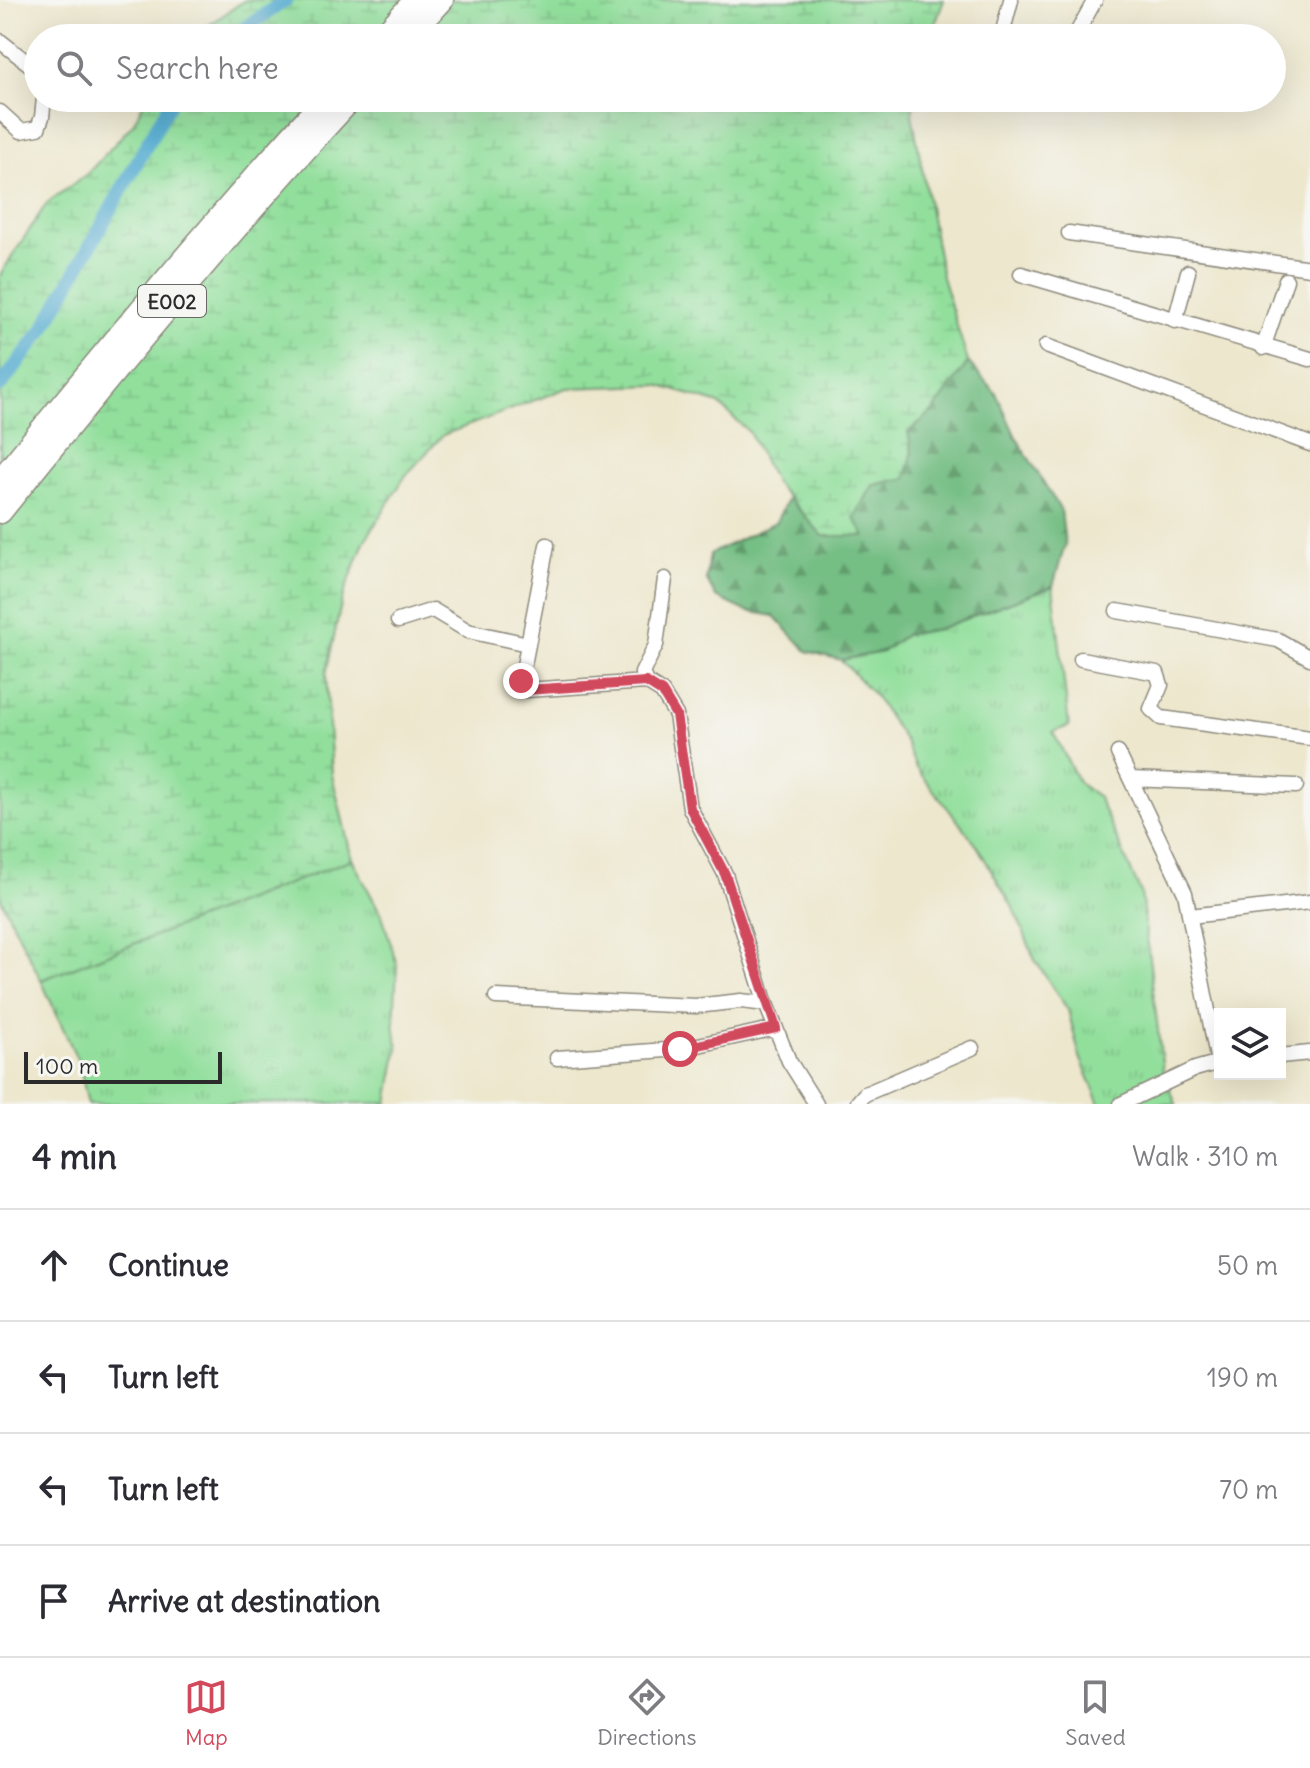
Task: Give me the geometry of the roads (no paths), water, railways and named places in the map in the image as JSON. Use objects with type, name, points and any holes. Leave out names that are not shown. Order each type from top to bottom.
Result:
[{"type":"highway","points":[[395,24],[417,0]]},
{"type":"highway","points":[[419,24],[441,0]]},
{"type":"highway","name":"E002","points":[[0,482],[242,191],[314,112]]},
{"type":"highway","name":"E002","points":[[0,511],[109,375],[254,204],[338,112]]},
{"type":"street","points":[[1005,24],[1011,0]]},
{"type":"street","points":[[1082,24],[1095,0]]},
{"type":"street","points":[[0,41],[24,60]]},
{"type":"street","points":[[0,112],[21,131],[38,128],[43,112]]},
{"type":"street","points":[[1069,233],[1310,268]]},
{"type":"street","points":[[1175,321],[1188,272]]},
{"type":"street","points":[[1021,274],[1263,348],[1310,359]]},
{"type":"street","points":[[1263,348],[1286,280]]},
{"type":"street","points":[[1046,346],[1310,444]]},
{"type":"street","points":[[547,545],[521,681],[526,690],[646,682]]},
{"type":"street","points":[[665,579],[656,645],[642,673],[646,682],[662,692],[676,715],[690,808],[725,874],[766,1004],[789,1061],[816,1104]]},
{"type":"street","points":[[398,621],[433,610],[468,631],[528,644]]},
{"type":"street","points":[[1117,611],[1278,640],[1310,658]]},
{"type":"street","points":[[1081,659],[1157,673],[1161,685],[1151,709],[1161,718],[1310,738]]},
{"type":"street","points":[[1118,753],[1185,893],[1214,1037]]},
{"type":"street","points":[[1131,779],[1296,786]]},
{"type":"street","points":[[1190,916],[1310,902]]},
{"type":"street","points":[[496,997],[696,1006],[741,1001],[766,1004]]},
{"type":"street","points":[[557,1058],[680,1049],[776,1028]]},
{"type":"street","points":[[854,1103],[865,1094],[972,1048]]},
{"type":"street","points":[[1286,1055],[1310,1053]]},
{"type":"street","points":[[1121,1104],[1195,1069],[1214,1063]]},
{"type":"waterway","points":[[251,24],[286,0]]},
{"type":"waterway","points":[[0,386],[43,330],[165,112]]}]
